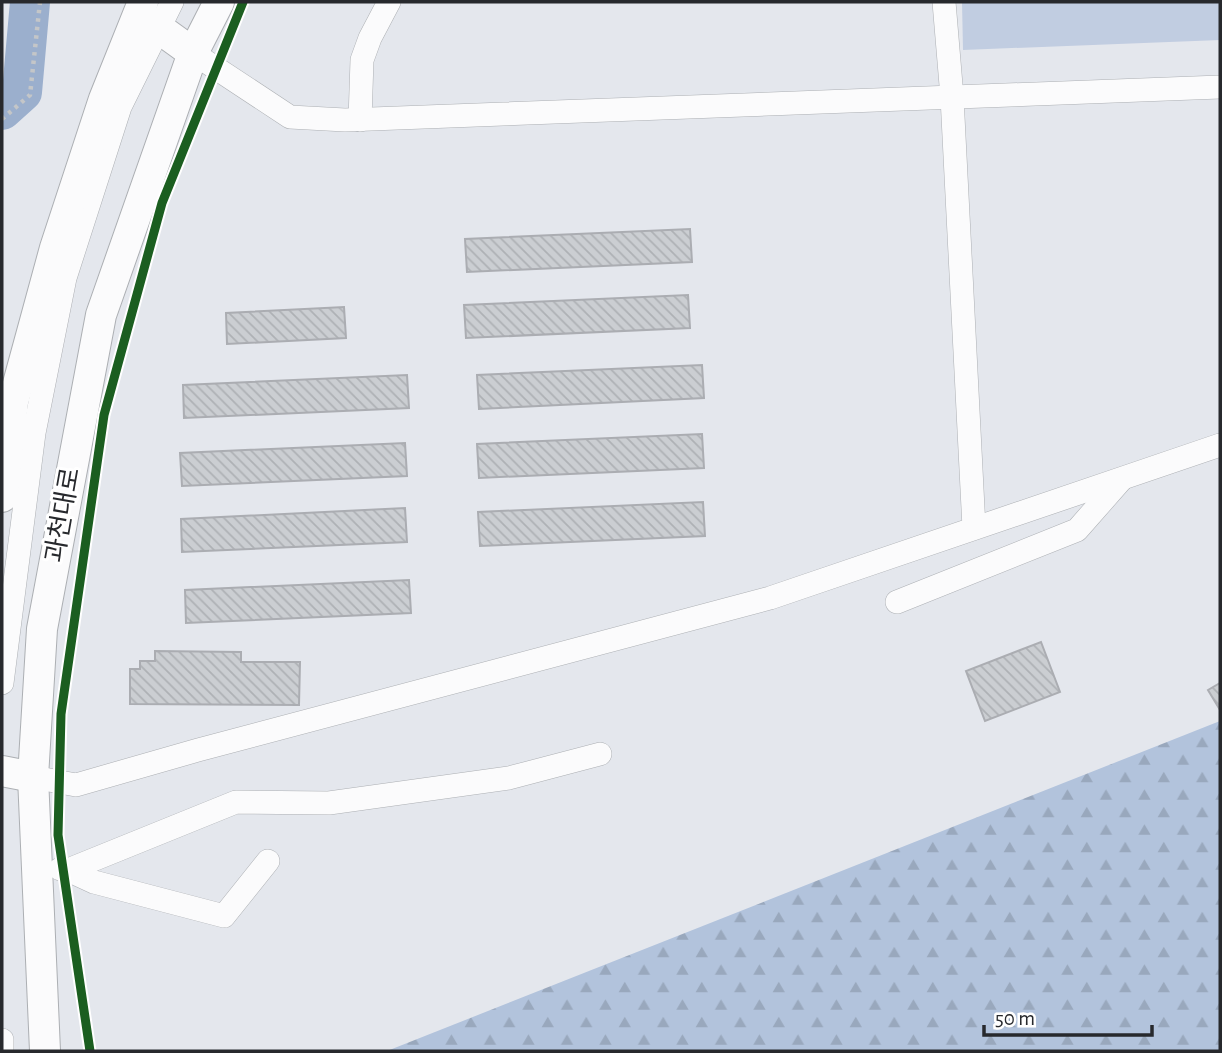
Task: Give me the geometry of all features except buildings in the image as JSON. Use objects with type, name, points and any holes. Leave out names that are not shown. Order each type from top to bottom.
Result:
[{"type":"main road","name":"과천대로","points":[[45,1051],[33,777],[41,629],[101,315],[193,53],[219,2]]},
{"type":"main road","points":[[2,497],[13,402],[55,248],[104,99],[148,9],[193,53]]},
{"type":"main road","points":[[2,771],[33,777]]},
{"type":"lane","points":[[360,120],[362,60],[389,2]]},
{"type":"lane","points":[[944,2],[952,97],[974,528]]},
{"type":"lane","points":[[2,683],[34,433],[65,278],[120,107],[148,9]]},
{"type":"lane","points":[[193,53],[290,117],[360,120],[1220,87]]},
{"type":"lane","points":[[33,777],[76,785],[770,598],[1220,445]]},
{"type":"lane","points":[[897,602],[1077,530],[1124,478]]},
{"type":"lane","points":[[68,870],[236,802],[330,803],[509,778],[600,754]]},
{"type":"lane","points":[[37,867],[68,870],[94,882],[224,916],[268,861]]},
{"type":"lane","points":[[2,1040],[2,1051]]},
{"type":"path","points":[[2,119],[30,95],[40,2]]},
{"type":"green space","points":[[1220,721],[1220,1051],[387,1051]]},
{"type":"shaded area","points":[[962,2],[1220,2],[1220,40],[963,50]]},
{"type":"waterway","points":[[2,110],[22,92],[30,2]]},
{"type":"cycle path","points":[[90,1051],[58,835],[61,714],[104,415],[162,203],[243,2]]}]
